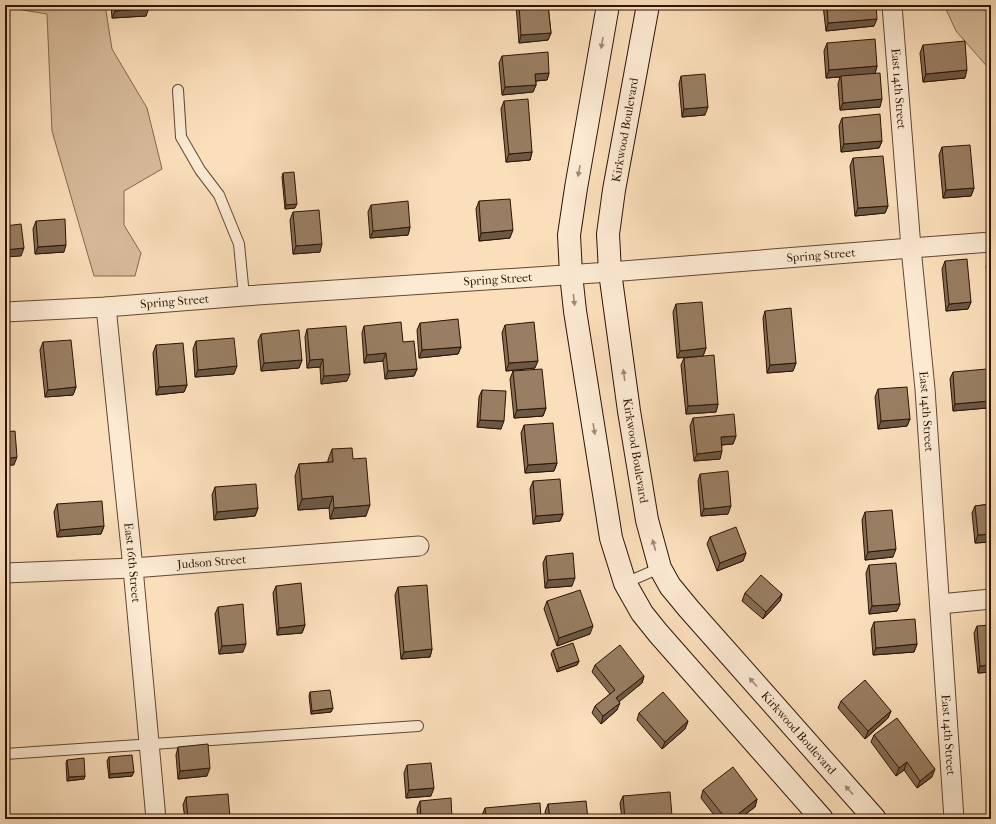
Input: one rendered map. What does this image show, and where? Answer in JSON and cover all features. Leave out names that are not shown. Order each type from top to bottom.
[{"type":"street","points":[[608,5],[569,235],[575,311],[611,538],[625,583],[642,613],[822,819]]},
{"type":"street","name":"Kirkwood Boulevard","points":[[648,5],[614,190],[608,234],[610,272],[629,411],[647,520],[660,568],[670,586],[689,609],[875,819]]},
{"type":"street","name":"East 14th Street","points":[[892,5],[911,248],[925,389],[954,819]]},
{"type":"street","name":"Spring Street","points":[[5,312],[106,307],[244,296],[610,272],[991,242]]},
{"type":"street","name":"East 16th Street","points":[[106,307],[133,568],[156,819]]},
{"type":"street","name":"Judson Street","points":[[5,573],[133,568],[419,546]]},
{"type":"street","points":[[940,604],[991,599]]},
{"type":"lane","points":[[178,90],[181,137],[200,170],[219,195],[239,244],[244,296]]},
{"type":"lane","points":[[625,583],[660,568]]},
{"type":"lane","points":[[5,754],[418,726]]},
{"type":"shaded area","points":[[5,5],[105,5],[112,49],[147,108],[162,169],[124,191],[124,225],[141,253],[135,276],[94,276],[52,131],[47,14],[5,7]]},
{"type":"shaded area","points":[[944,5],[991,5],[991,71],[956,31]]},
{"type":"building","points":[[115,5],[148,5],[149,8],[115,11]]},
{"type":"building","points":[[519,5],[548,5],[551,33],[521,35]]},
{"type":"building","points":[[827,5],[876,5],[877,19],[828,23]]},
{"type":"building","points":[[875,39],[877,66],[829,70],[827,43]]},
{"type":"building","points":[[965,41],[967,70],[926,74],[923,45]]},
{"type":"building","points":[[548,52],[549,73],[535,74],[536,85],[505,87],[502,56]]},
{"type":"building","points":[[880,73],[882,99],[843,103],[841,76]]},
{"type":"building","points":[[705,74],[708,107],[684,109],[681,76]]},
{"type":"building","points":[[528,99],[532,152],[509,154],[504,101]]},
{"type":"building","points":[[880,114],[882,141],[844,144],[842,118]]},
{"type":"building","points":[[970,145],[974,188],[946,190],[942,147]]},
{"type":"building","points":[[883,156],[888,206],[858,208],[853,158]]},
{"type":"building","points":[[294,172],[297,204],[286,205],[283,173]]},
{"type":"building","points":[[510,199],[513,230],[481,233],[479,201]]},
{"type":"building","points":[[408,201],[410,227],[373,231],[371,205]]},
{"type":"building","points":[[319,210],[322,244],[296,246],[293,212]]},
{"type":"building","points":[[65,219],[66,245],[38,247],[36,221]]},
{"type":"building","points":[[21,224],[24,248],[5,250],[5,226]]},
{"type":"building","points":[[991,258],[991,278],[989,259]]},
{"type":"building","points":[[967,259],[971,302],[949,304],[945,261]]},
{"type":"building","points":[[702,302],[706,348],[680,351],[676,304]]},
{"type":"building","points":[[791,308],[796,363],[770,365],[765,311]]},
{"type":"building","points":[[458,319],[461,347],[422,350],[420,323]]},
{"type":"building","points":[[401,322],[403,342],[414,341],[417,369],[388,371],[386,353],[367,355],[364,326]]},
{"type":"building","points":[[534,322],[538,361],[509,363],[505,325]]},
{"type":"building","points":[[346,326],[350,374],[324,376],[323,359],[310,360],[307,329]]},
{"type":"building","points":[[299,330],[302,360],[264,363],[261,334]]},
{"type":"building","points":[[234,338],[237,366],[198,370],[196,341]]},
{"type":"building","points":[[71,340],[76,387],[48,390],[43,342]]},
{"type":"building","points":[[183,343],[187,385],[159,387],[156,345]]},
{"type":"building","points":[[714,355],[718,404],[688,406],[684,358]]},
{"type":"building","points":[[542,369],[546,408],[517,410],[513,371]]},
{"type":"building","points":[[987,369],[989,401],[955,404],[953,372]]},
{"type":"building","points":[[907,387],[910,419],[881,421],[878,389]]},
{"type":"building","points":[[482,390],[506,391],[504,421],[480,420]]},
{"type":"building","points":[[734,414],[736,436],[721,437],[722,451],[697,454],[693,418]]},
{"type":"building","points":[[553,423],[557,463],[528,465],[524,425]]},
{"type":"building","points":[[15,431],[17,457],[5,459],[5,432]]},
{"type":"building","points":[[352,448],[353,459],[366,458],[370,505],[334,508],[333,496],[302,499],[299,464],[333,462],[332,449]]},
{"type":"building","points":[[728,471],[731,506],[704,509],[700,474]]},
{"type":"building","points":[[560,479],[563,514],[536,516],[533,481]]},
{"type":"building","points":[[256,484],[258,508],[217,512],[215,487]]},
{"type":"building","points":[[102,501],[104,526],[60,530],[57,504]]},
{"type":"building","points":[[991,504],[991,534],[978,535],[975,506]]},
{"type":"building","points":[[892,510],[896,549],[868,552],[865,512]]},
{"type":"building","points":[[736,527],[746,553],[720,563],[710,537]]},
{"type":"building","points":[[573,553],[575,578],[548,580],[546,556]]},
{"type":"building","points":[[896,563],[900,604],[872,606],[869,565]]},
{"type":"building","points":[[761,575],[782,594],[766,612],[745,593]]},
{"type":"building","points":[[301,583],[305,625],[279,628],[276,586]]},
{"type":"building","points":[[427,585],[432,649],[404,652],[398,587]]},
{"type":"building","points":[[580,590],[593,626],[559,638],[547,601]]},
{"type":"building","points":[[243,604],[246,644],[222,646],[218,607]]},
{"type":"building","points":[[915,619],[917,644],[876,648],[874,622]]},
{"type":"building","points":[[991,625],[991,665],[980,666],[977,626]]},
{"type":"building","points":[[573,643],[579,661],[559,668],[553,650]]},
{"type":"building","points":[[620,645],[644,676],[616,698],[620,703],[603,716],[595,706],[615,690],[595,665]]},
{"type":"building","points":[[865,680],[891,711],[868,731],[841,701]]},
{"type":"building","points":[[330,690],[333,708],[312,711],[310,692]]},
{"type":"building","points":[[663,692],[688,721],[665,742],[639,713]]},
{"type":"building","points":[[897,718],[935,769],[920,781],[907,762],[899,768],[874,735]]},
{"type":"building","points":[[208,744],[210,768],[180,771],[178,747]]},
{"type":"building","points":[[132,755],[134,772],[110,774],[109,757]]},
{"type":"building","points":[[84,758],[85,776],[69,777],[67,760]]},
{"type":"building","points":[[431,763],[434,788],[409,790],[407,765]]},
{"type":"building","points":[[733,767],[757,799],[732,819],[726,819],[703,790]]},
{"type":"building","points":[[670,792],[672,816],[625,819],[623,796]]},
{"type":"building","points":[[228,794],[230,818],[188,819],[186,797]]},
{"type":"building","points":[[451,798],[452,819],[421,819],[420,801]]},
{"type":"building","points":[[586,801],[588,819],[550,819],[548,804]]},
{"type":"building","points":[[540,803],[541,819],[486,819],[485,808]]}]
